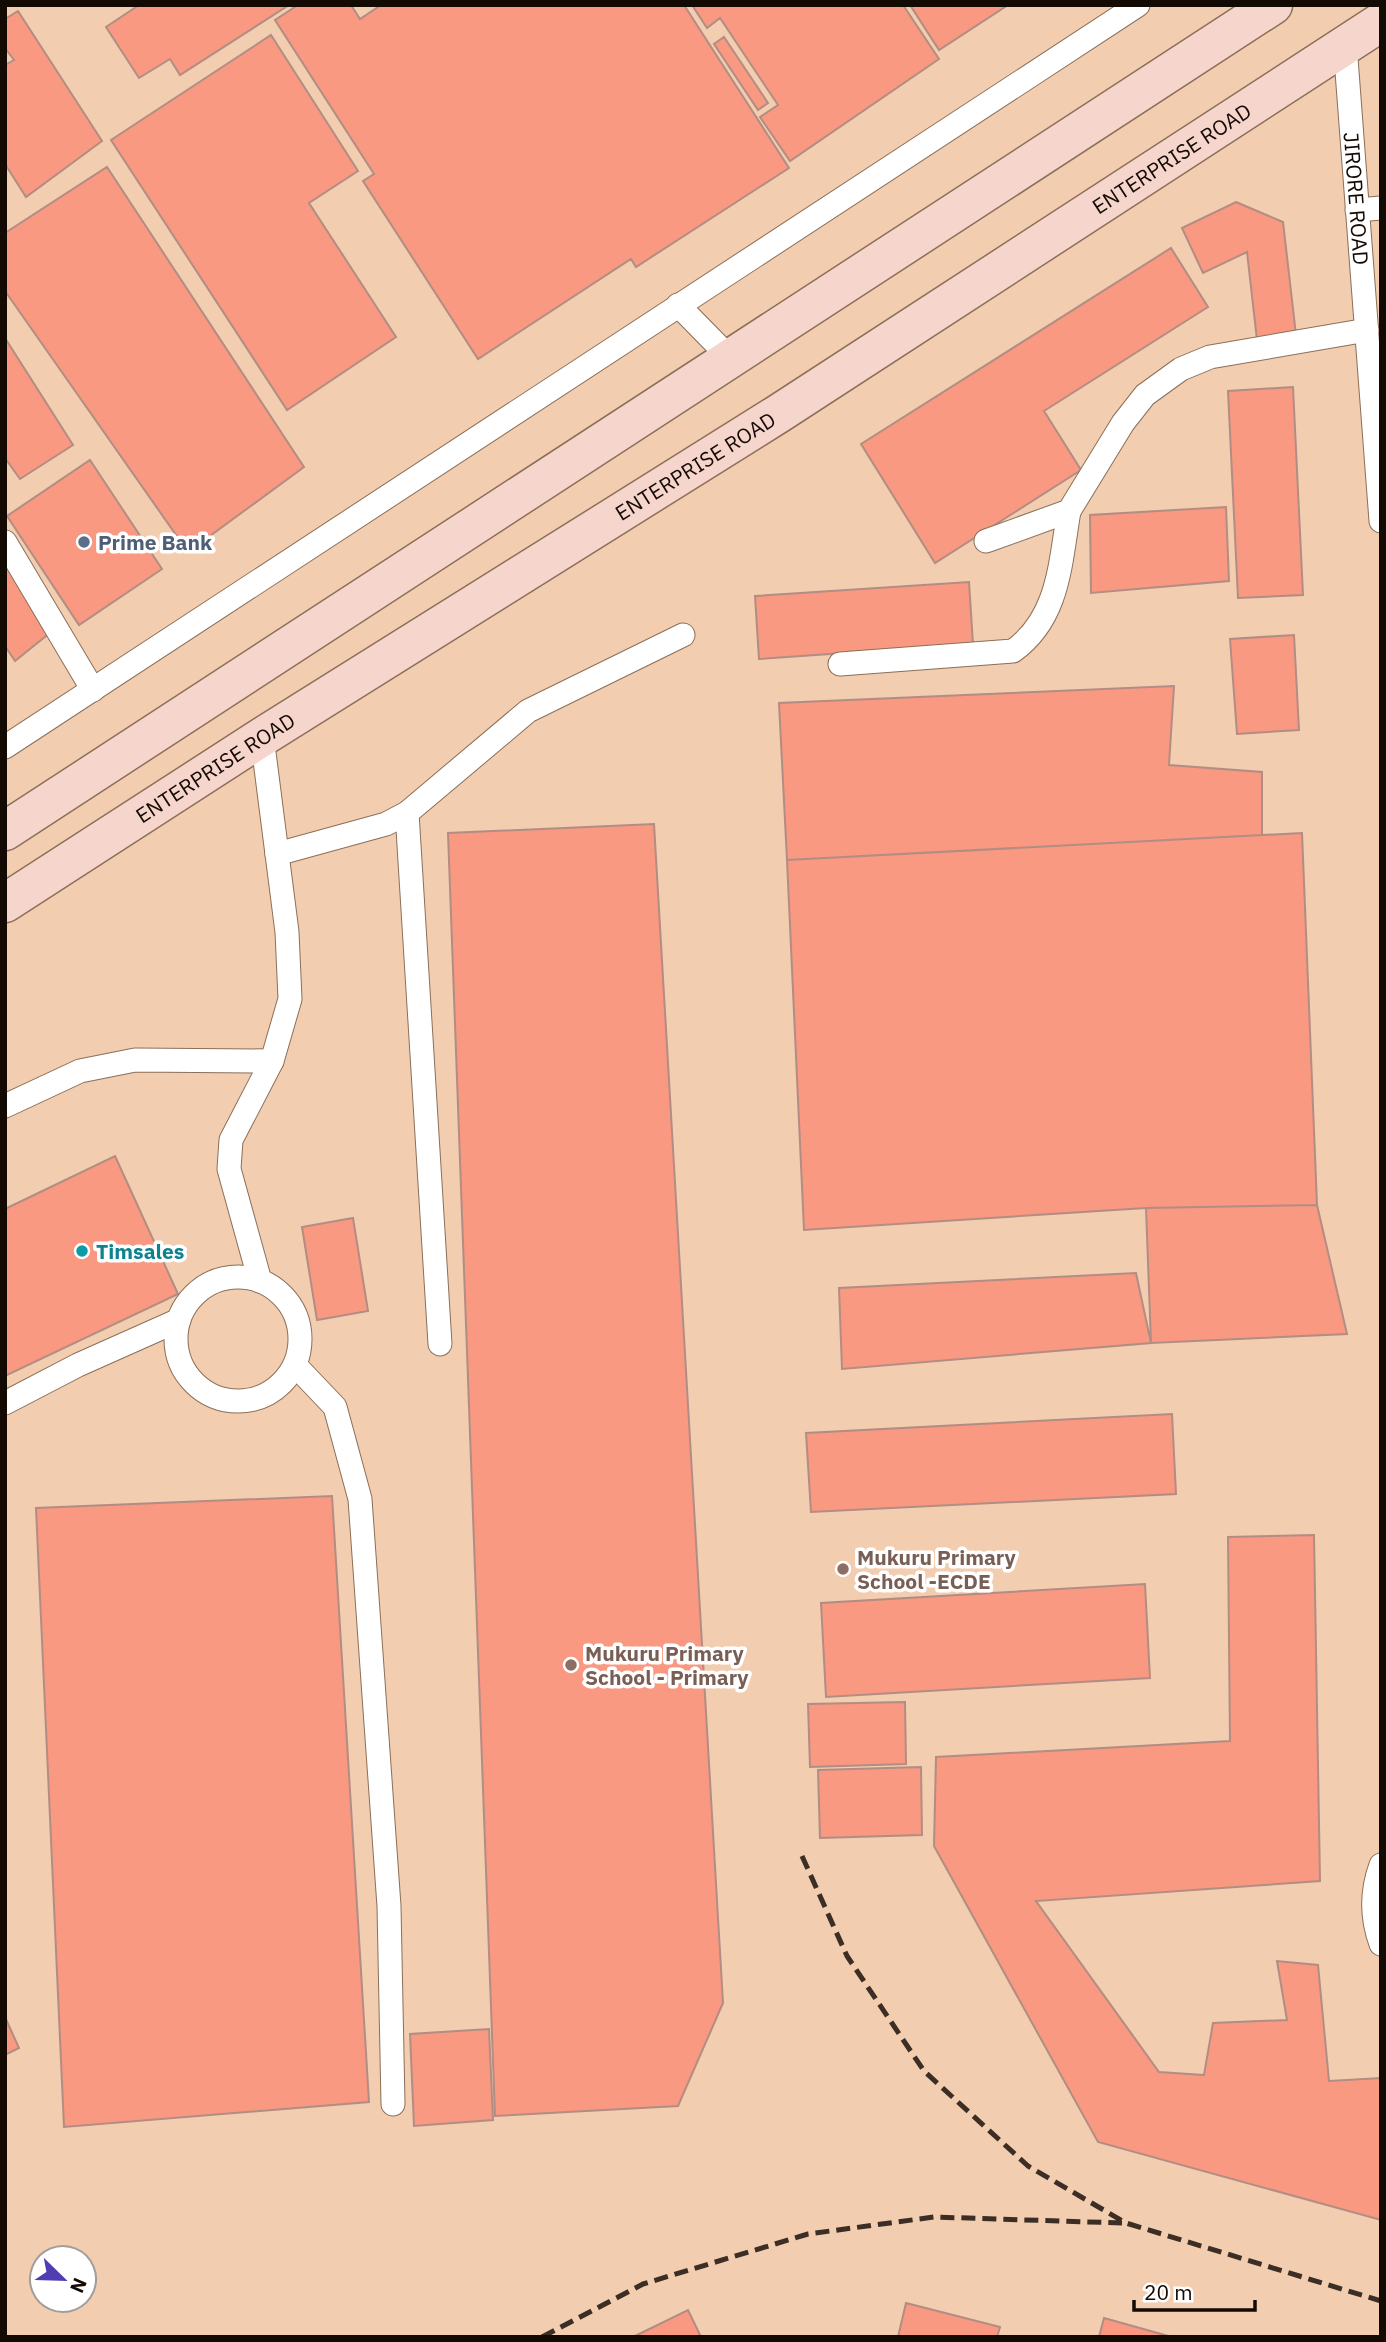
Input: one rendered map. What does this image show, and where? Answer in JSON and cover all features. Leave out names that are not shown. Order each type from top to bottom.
[{"type":"main road","points":[[5,831],[1273,5]]},
{"type":"main road","name":"ENTERPRISE ROAD","points":[[5,904],[262,737],[778,414],[1381,22]]},
{"type":"lane","points":[[5,747],[1138,5]]},
{"type":"lane","name":"JIRORE ROAD","points":[[1345,45],[1381,521]]},
{"type":"lane","points":[[1357,210],[1381,208]]},
{"type":"lane","points":[[678,305],[730,358]]},
{"type":"lane","points":[[841,664],[1013,652],[1029,640],[1053,602],[1069,511],[1123,423],[1145,395],[1181,369],[1210,357],[1367,330]]},
{"type":"lane","points":[[986,541],[1069,511]]},
{"type":"lane","points":[[5,542],[93,690]]},
{"type":"lane","points":[[277,854],[386,824],[407,813],[528,711],[683,635]]},
{"type":"lane","points":[[260,1281],[229,1169],[231,1140],[272,1062],[290,999],[287,932],[262,737]]},
{"type":"lane","points":[[407,813],[440,1344]]},
{"type":"lane","points":[[5,1106],[80,1072],[135,1060],[272,1062]]},
{"type":"lane","points":[[235,1278],[260,1281],[275,1289],[296,1315],[300,1332],[295,1365],[274,1391],[258,1398],[224,1400],[208,1394],[195,1384],[178,1354],[179,1320],[192,1298],[212,1284],[235,1278]]},
{"type":"lane","points":[[5,1403],[78,1365],[179,1320]]},
{"type":"lane","points":[[295,1365],[335,1407],[360,1499],[389,1906],[393,2105]]},
{"type":"lane","points":[[1381,1865],[1373,1904],[1381,1944]]},
{"type":"shaded area","points":[[5,5],[1381,5],[1381,2337],[5,2337]]},
{"type":"building","points":[[135,5],[289,5],[180,75],[170,59],[139,78],[106,27],[136,7]]},
{"type":"building","points":[[298,5],[351,5],[360,19],[381,5],[684,5],[789,168],[636,267],[631,259],[478,359],[363,181],[374,174],[275,20]]},
{"type":"building","points":[[692,5],[903,5],[939,59],[790,161],[760,117],[778,105],[720,18],[707,28]]},
{"type":"building","points":[[910,5],[1008,5],[939,50]]},
{"type":"building","points":[[18,11],[102,141],[26,197],[5,164],[5,65],[14,60],[5,48],[5,19]]},
{"type":"building","points":[[271,35],[358,171],[309,203],[396,337],[287,410],[111,140]]},
{"type":"building","points":[[724,37],[768,103],[758,110],[714,44]]},
{"type":"building","points":[[107,167],[304,467],[188,552],[5,291],[5,233]]},
{"type":"building","points":[[1236,202],[1283,222],[1296,335],[1257,340],[1247,252],[1203,273],[1182,228]]},
{"type":"building","points":[[1171,248],[1208,307],[1044,411],[1081,470],[935,563],[861,444]]},
{"type":"building","points":[[5,338],[73,445],[20,479],[5,458]]},
{"type":"building","points":[[1293,387],[1303,595],[1238,598],[1228,391]]},
{"type":"building","name":"Prime Bank","points":[[90,460],[162,569],[79,625],[7,516]]},
{"type":"building","points":[[1226,507],[1229,581],[1091,593],[1090,515]]},
{"type":"building","points":[[5,557],[51,632],[15,661],[5,646]]},
{"type":"building","points":[[969,582],[973,644],[759,659],[755,596]]},
{"type":"building","points":[[1294,635],[1299,730],[1237,734],[1230,639]]},
{"type":"building","points":[[1174,686],[1169,765],[1262,772],[1262,835],[787,860],[779,703]]},
{"type":"building","points":[[654,824],[723,2003],[678,2106],[495,2116],[448,833]]},
{"type":"building","points":[[1302,833],[1317,1205],[1146,1208],[804,1230],[787,860]]},
{"type":"building","name":"Timsales","points":[[115,1156],[178,1294],[5,1376],[5,1209]]},
{"type":"building","points":[[1317,1205],[1347,1334],[1151,1343],[1146,1208]]},
{"type":"building","points":[[353,1218],[368,1311],[317,1320],[302,1227]]},
{"type":"building","points":[[1136,1273],[1151,1343],[842,1369],[839,1288]]},
{"type":"building","points":[[1172,1414],[1176,1494],[811,1512],[806,1433]]},
{"type":"building","points":[[332,1496],[369,2102],[64,2127],[36,1508]]},
{"type":"building","points":[[1314,1535],[1320,1881],[1036,1901],[1159,2072],[1204,2075],[1213,2023],[1287,2020],[1277,1961],[1318,1965],[1329,2081],[1381,2078],[1381,2220],[1098,2142],[934,1846],[936,1757],[1230,1741],[1228,1537]]},
{"type":"building","points":[[1145,1584],[1150,1678],[826,1697],[821,1603]]},
{"type":"building","points":[[905,1702],[906,1764],[810,1767],[808,1704]]},
{"type":"building","points":[[921,1767],[922,1835],[820,1838],[818,1770]]},
{"type":"building","points":[[5,2017],[19,2048],[5,2055]]},
{"type":"building","points":[[489,2029],[493,2120],[414,2126],[410,2034]]},
{"type":"building","points":[[906,2303],[1000,2327],[997,2337],[898,2337]]},
{"type":"building","points":[[688,2310],[701,2337],[633,2337]]},
{"type":"building","points":[[1104,2318],[1172,2337],[1099,2337]]},
{"type":"railway","points":[[802,1856],[847,1956],[924,2071],[1028,2166],[1126,2223],[1381,2301]]},
{"type":"railway","points":[[542,2337],[643,2284],[808,2234],[934,2217],[1122,2223]]},
{"type":"place","name":"Prime Bank","points":[[84,542]]},
{"type":"place","name":"Timsales","points":[[82,1251]]},
{"type":"place","name":"Mukuru Primary School -ECDE","points":[[843,1569]]},
{"type":"place","name":"Mukuru Primary School - Primary","points":[[571,1665]]}]
